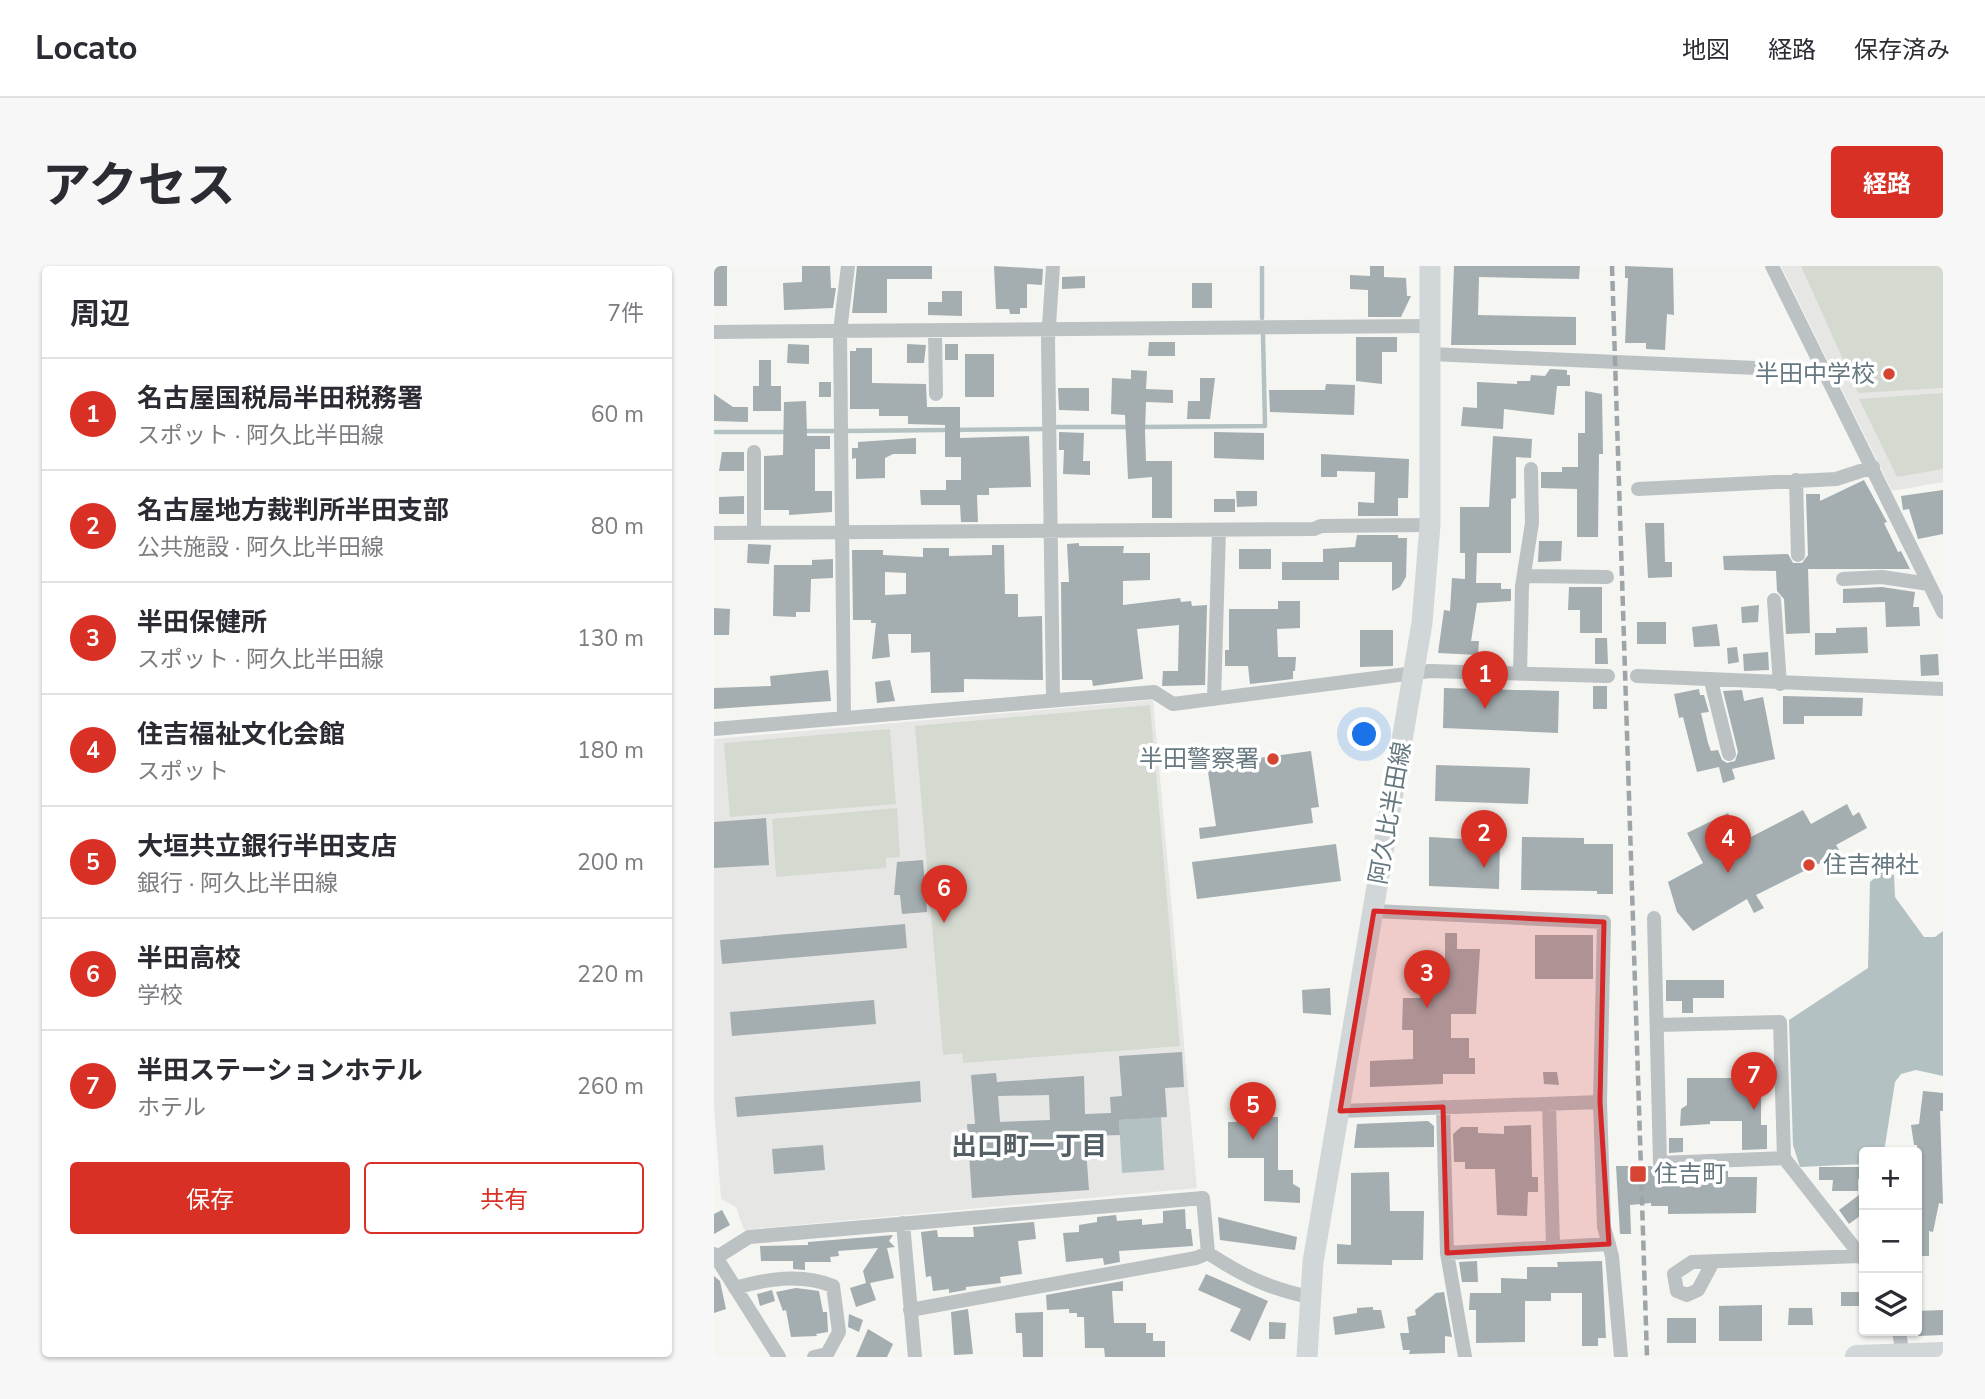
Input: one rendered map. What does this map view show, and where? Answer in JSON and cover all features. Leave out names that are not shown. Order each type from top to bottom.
[{"type":"highway","points":[[1857,1357],[1943,1354]]},
{"type":"main road","name":"阿久比半田線","points":[[1307,1357],[1309,1297],[1422,623],[1430,525],[1430,266]]},
{"type":"street","points":[[844,717],[840,331],[848,266]]},
{"type":"street","points":[[1053,266],[1049,330],[1053,698]]},
{"type":"street","points":[[1772,266],[1943,612]]},
{"type":"street","points":[[714,331],[1430,326]]},
{"type":"street","points":[[935,331],[936,394]]},
{"type":"street","points":[[1430,354],[1824,371]]},
{"type":"street","points":[[754,452],[754,532]]},
{"type":"street","points":[[1638,489],[1836,479],[1872,467]]},
{"type":"street","points":[[1520,674],[1525,576],[1532,523],[1531,469]]},
{"type":"street","points":[[1796,480],[1798,555]]},
{"type":"street","points":[[714,533],[1219,530],[1430,525]]},
{"type":"street","points":[[1214,699],[1219,530]]},
{"type":"street","points":[[1525,576],[1606,577]]},
{"type":"street","points":[[1843,579],[1882,577],[1929,584]]},
{"type":"street","points":[[1774,600],[1780,684]]},
{"type":"street","points":[[714,730],[1053,698],[1154,692],[1173,704],[1430,671],[1608,676]]},
{"type":"street","points":[[1637,676],[1943,689]]},
{"type":"street","points":[[1711,681],[1729,754]]},
{"type":"street","points":[[1374,911],[1604,922],[1600,1102],[1604,1227],[1609,1244],[1621,1357]]},
{"type":"street","points":[[1654,918],[1660,1163],[1784,1158]]},
{"type":"street","points":[[1657,1025],[1780,1022],[1784,1158],[1859,1254]]},
{"type":"street","points":[[1340,1111],[1600,1102]]},
{"type":"street","points":[[1549,1104],[1553,1245]]},
{"type":"street","points":[[1443,1107],[1447,1253],[1465,1357]]},
{"type":"street","points":[[779,1357],[715,1257],[748,1237],[1203,1198],[1208,1253]]},
{"type":"street","points":[[903,1223],[915,1357]]},
{"type":"street","points":[[1447,1253],[1553,1245],[1609,1244]]},
{"type":"street","points":[[1208,1253],[1243,1276],[1271,1289],[1309,1297]]},
{"type":"street","points":[[910,1310],[1196,1258],[1208,1253]]},
{"type":"street","points":[[1713,1262],[1859,1258]]},
{"type":"street","points":[[735,1288],[772,1278],[823,1282],[833,1286],[839,1332],[827,1354],[814,1357]]},
{"type":"street","points":[[1900,1336],[1903,1356]]},
{"type":"highlighted area","points":[[1374,911],[1604,922],[1600,1102],[1609,1244],[1447,1253],[1443,1107],[1340,1111]]},
{"type":"shaded area","name":"半田中学校","points":[[1781,266],[1943,266],[1943,482],[1892,491]]},
{"type":"shaded area","points":[[1801,266],[1943,266],[1943,388],[1858,393]]},
{"type":"shaded area","points":[[1943,393],[1943,469],[1897,477],[1859,399]]},
{"type":"shaded area","points":[[1153,700],[1197,1188],[744,1230],[736,1207],[721,1199],[714,1107],[714,739]]},
{"type":"shaded area","points":[[1150,705],[1180,1046],[963,1063],[962,1053],[943,1055],[915,726]]},
{"type":"shaded area","points":[[890,729],[896,804],[730,817],[724,743]]},
{"type":"shaded area","points":[[897,808],[900,857],[886,858],[886,868],[776,877],[772,819]]},
{"type":"shaded area","points":[[1881,872],[1894,875],[1895,897],[1924,937],[1935,937],[1943,931],[1943,1076],[1916,1070],[1901,1074],[1895,1082],[1885,1147],[1859,1147],[1859,1164],[1800,1167],[1793,1145],[1789,1020],[1868,968],[1870,882]]},
{"type":"shaded area","points":[[1161,1117],[1164,1170],[1122,1173],[1119,1120]]},
{"type":"building","points":[[714,266],[727,266],[727,306],[714,306]]},
{"type":"building","points":[[802,266],[830,266],[831,288],[836,288],[833,308],[784,310],[783,283],[802,282]]},
{"type":"building","points":[[857,266],[932,266],[932,279],[887,279],[887,313],[852,313]]},
{"type":"building","points":[[994,266],[1043,269],[1042,285],[1027,284],[1027,308],[1020,308],[1020,314],[1010,314],[1009,309],[996,309]]},
{"type":"building","points":[[1370,266],[1384,266],[1384,277],[1406,278],[1407,296],[1411,296],[1401,317],[1368,317],[1368,290],[1350,289],[1350,275],[1370,276]]},
{"type":"building","points":[[1454,266],[1580,266],[1579,279],[1479,277],[1478,315],[1576,317],[1576,345],[1451,345]]},
{"type":"building","points":[[1625,266],[1673,268],[1674,315],[1667,314],[1665,350],[1646,349],[1646,343],[1625,343],[1628,278],[1625,278]]},
{"type":"building","points":[[1085,276],[1085,288],[1062,289],[1062,277]]},
{"type":"building","points":[[1192,283],[1212,283],[1212,308],[1192,308]]},
{"type":"building","points":[[942,291],[962,291],[962,316],[928,315],[928,302],[942,302]]},
{"type":"building","points":[[1356,337],[1397,337],[1397,352],[1382,352],[1382,384],[1356,381]]},
{"type":"building","points":[[1149,342],[1175,342],[1175,356],[1148,356]]},
{"type":"building","points":[[788,344],[809,345],[809,364],[787,363]]},
{"type":"building","points":[[907,344],[926,345],[924,363],[907,363]]},
{"type":"building","points":[[945,344],[958,344],[958,360],[945,360]]},
{"type":"building","points":[[856,348],[872,348],[872,383],[926,384],[927,407],[960,407],[960,438],[1029,436],[1031,487],[989,488],[989,495],[977,495],[978,522],[961,522],[960,505],[921,505],[920,490],[946,490],[946,480],[961,480],[961,457],[945,457],[945,425],[908,424],[908,416],[879,416],[879,409],[850,409],[850,351],[856,351]]},
{"type":"building","points":[[965,354],[994,354],[994,397],[965,397]]},
{"type":"building","points":[[759,360],[771,360],[771,386],[781,386],[781,411],[753,411],[753,386],[759,386]]},
{"type":"building","points":[[1550,369],[1567,370],[1567,375],[1570,375],[1570,386],[1557,386],[1554,415],[1504,409],[1503,429],[1461,426],[1463,407],[1477,408],[1477,382],[1517,384],[1517,381],[1530,381],[1531,375],[1545,376]]},
{"type":"building","points":[[1131,370],[1147,371],[1146,389],[1173,390],[1173,403],[1146,402],[1145,431],[1146,461],[1172,461],[1172,518],[1152,518],[1152,477],[1128,479],[1125,415],[1111,414],[1112,378],[1131,379]]},
{"type":"building","points":[[1200,378],[1215,378],[1210,419],[1187,419],[1188,401],[1200,401]]},
{"type":"building","points":[[819,382],[831,382],[831,397],[819,397]]},
{"type":"building","points":[[1326,384],[1355,385],[1354,415],[1270,412],[1269,390],[1325,390]]},
{"type":"building","points":[[1058,388],[1089,388],[1089,411],[1059,410]]},
{"type":"building","points":[[1585,391],[1602,394],[1603,454],[1599,454],[1598,537],[1577,537],[1577,489],[1541,488],[1541,472],[1562,472],[1562,467],[1578,467],[1578,433],[1585,433]]},
{"type":"building","points":[[714,394],[733,407],[748,407],[748,422],[714,421]]},
{"type":"building","points":[[806,401],[807,436],[830,436],[830,449],[815,449],[815,491],[832,491],[832,512],[789,515],[789,510],[764,510],[764,456],[783,455],[784,402]]},
{"type":"building","points":[[1059,432],[1084,433],[1083,461],[1090,461],[1090,475],[1063,474],[1064,450],[1059,450]]},
{"type":"building","points":[[1214,432],[1264,433],[1264,460],[1214,458]]},
{"type":"building","points":[[1493,436],[1532,439],[1531,458],[1516,457],[1516,498],[1511,499],[1511,553],[1477,553],[1476,583],[1501,583],[1501,589],[1511,589],[1511,601],[1477,603],[1471,641],[1479,641],[1478,655],[1438,653],[1444,610],[1450,611],[1452,578],[1465,579],[1465,553],[1460,553],[1460,507],[1489,507]]},
{"type":"building","points":[[916,438],[916,454],[893,454],[885,458],[885,478],[856,479],[856,458],[852,459],[852,448],[858,448],[858,442]]},
{"type":"building","points":[[722,452],[744,452],[744,471],[719,471]]},
{"type":"building","points":[[1321,454],[1409,459],[1408,498],[1398,498],[1398,516],[1358,516],[1358,502],[1374,503],[1375,472],[1337,471],[1337,477],[1321,477]]},
{"type":"building","points":[[1864,480],[1887,522],[1884,523],[1898,552],[1901,551],[1910,569],[1808,569],[1810,633],[1786,634],[1784,599],[1777,591],[1776,571],[1724,570],[1723,556],[1788,554],[1793,563],[1802,563],[1808,555],[1806,494],[1820,494],[1820,501]]},
{"type":"building","points":[[1943,490],[1943,534],[1918,539],[1909,509],[1903,510],[1901,496]]},
{"type":"building","points":[[1236,491],[1257,491],[1257,506],[1237,507]]},
{"type":"building","points":[[744,496],[744,514],[719,514],[719,497]]},
{"type":"building","points":[[1214,499],[1235,499],[1235,512],[1214,512]]},
{"type":"building","points":[[1645,523],[1664,523],[1665,562],[1672,562],[1672,577],[1648,578]]},
{"type":"building","points":[[1357,535],[1398,535],[1398,538],[1407,538],[1406,577],[1400,587],[1392,591],[1392,562],[1339,562],[1339,580],[1282,580],[1282,562],[1323,562],[1323,549],[1355,547]]},
{"type":"building","points":[[1539,541],[1562,541],[1561,561],[1538,562]]},
{"type":"building","points":[[1079,543],[1079,546],[1124,546],[1123,553],[1150,553],[1150,580],[1123,581],[1123,605],[1180,598],[1181,602],[1191,601],[1192,606],[1207,605],[1205,685],[1162,686],[1163,671],[1178,671],[1179,625],[1137,629],[1143,679],[1093,686],[1092,680],[1062,680],[1061,582],[1069,582],[1067,544]]},
{"type":"building","points":[[748,544],[771,545],[769,564],[747,563]]},
{"type":"building","points":[[992,545],[1004,545],[1005,594],[1018,594],[1018,617],[1042,616],[1043,680],[964,679],[964,692],[931,693],[930,652],[911,653],[911,634],[888,634],[890,657],[872,659],[876,623],[871,623],[871,620],[853,620],[852,550],[883,550],[883,555],[923,557],[923,548],[949,548],[949,556],[992,555]],"holes":[[[885,572],[906,573],[906,594],[885,595]]]},
{"type":"building","points":[[1239,549],[1271,549],[1271,569],[1239,569]]},
{"type":"building","points":[[833,559],[833,578],[811,579],[810,612],[796,612],[796,617],[773,616],[774,565],[812,565],[812,560]]},
{"type":"building","points":[[1569,587],[1602,587],[1602,633],[1580,633],[1580,610],[1568,610]]},
{"type":"building","points":[[1882,587],[1915,592],[1913,607],[1919,607],[1920,626],[1886,627],[1885,602],[1843,603],[1843,589]]},
{"type":"building","points":[[1278,601],[1300,601],[1300,628],[1277,629],[1278,657],[1296,657],[1293,679],[1250,684],[1248,666],[1225,666],[1225,650],[1229,650],[1229,609],[1278,609]]},
{"type":"building","points":[[1759,605],[1758,622],[1742,623],[1741,607]]},
{"type":"building","points":[[714,608],[730,609],[729,635],[714,635]]},
{"type":"building","points":[[1637,622],[1666,622],[1666,644],[1637,644]]},
{"type":"building","points":[[1717,624],[1720,646],[1694,647],[1692,627]]},
{"type":"building","points":[[1867,627],[1868,653],[1815,655],[1815,633],[1836,633],[1836,628]]},
{"type":"building","points":[[1360,630],[1393,630],[1393,666],[1360,667]]},
{"type":"building","points":[[1595,638],[1607,638],[1608,664],[1595,664]]},
{"type":"building","points":[[1737,647],[1739,662],[1728,664],[1727,648]]},
{"type":"building","points":[[1768,652],[1769,670],[1744,671],[1743,654]]},
{"type":"building","points":[[1938,654],[1939,675],[1921,676],[1920,655]]},
{"type":"building","points":[[828,670],[831,701],[714,709],[714,688],[771,686],[770,676]]},
{"type":"building","points":[[890,680],[895,701],[877,703],[875,682]]},
{"type":"building","points":[[1593,686],[1607,686],[1607,709],[1593,709]]},
{"type":"building","points":[[1444,688],[1559,691],[1558,733],[1443,728]]},
{"type":"building","points":[[1699,689],[1700,695],[1704,695],[1709,712],[1701,713],[1711,751],[1718,750],[1722,760],[1727,763],[1735,761],[1738,752],[1723,691],[1742,690],[1744,701],[1763,697],[1775,759],[1732,769],[1735,779],[1723,783],[1719,767],[1697,772],[1683,717],[1679,718],[1674,694]]},
{"type":"building","points":[[1783,696],[1863,698],[1862,716],[1804,716],[1804,724],[1783,724]]},
{"type":"building","points":[[1311,751],[1319,807],[1311,808],[1313,823],[1200,839],[1199,828],[1216,826],[1207,765]]},
{"type":"building","points":[[1436,765],[1530,768],[1528,804],[1435,801]]},
{"type":"building","points":[[1847,804],[1853,816],[1859,812],[1867,828],[1836,845],[1839,850],[1822,862],[1756,895],[1764,908],[1754,913],[1747,899],[1693,931],[1677,912],[1668,882],[1703,863],[1687,833],[1728,813],[1743,841],[1803,810],[1811,824]]},
{"type":"building","points":[[766,818],[769,865],[714,868],[714,822]]},
{"type":"building","points":[[1429,837],[1500,841],[1499,889],[1429,886]]},
{"type":"building","points":[[1522,837],[1584,838],[1584,844],[1613,844],[1613,894],[1597,894],[1597,891],[1521,890]]},
{"type":"building","points":[[1336,844],[1341,881],[1197,899],[1192,862]]},
{"type":"building","points":[[923,860],[927,912],[902,914],[900,895],[894,895],[897,862]]},
{"type":"building","points":[[905,924],[907,948],[722,964],[720,940]]},
{"type":"building","points":[[1445,933],[1457,933],[1457,949],[1480,949],[1476,1014],[1451,1014],[1451,1038],[1469,1038],[1469,1058],[1475,1058],[1475,1074],[1443,1074],[1443,1084],[1370,1087],[1370,1061],[1413,1059],[1413,1030],[1402,1030],[1403,998],[1420,998],[1420,982],[1445,982]]},
{"type":"building","points":[[1535,935],[1593,935],[1593,979],[1535,979]]},
{"type":"building","points":[[1666,980],[1724,980],[1724,998],[1693,998],[1693,1013],[1682,1013],[1682,1001],[1666,1001]]},
{"type":"building","points":[[1330,988],[1331,1015],[1303,1013],[1302,990]]},
{"type":"building","points":[[874,1000],[876,1024],[732,1036],[730,1012]]},
{"type":"building","points":[[1182,1052],[1184,1087],[1165,1088],[1167,1117],[1119,1120],[1120,1135],[1085,1136],[1089,1190],[972,1198],[967,1124],[975,1124],[971,1075],[996,1073],[997,1082],[1084,1076],[1085,1114],[1111,1113],[1110,1097],[1122,1096],[1119,1056]],"holes":[[[1049,1095],[1050,1120],[1000,1122],[998,1096]]]},
{"type":"building","points":[[1543,1072],[1557,1072],[1559,1085],[1544,1084]]},
{"type":"building","points":[[1687,1078],[1761,1078],[1761,1125],[1767,1125],[1767,1149],[1742,1150],[1742,1121],[1710,1121],[1710,1124],[1680,1126],[1681,1109],[1687,1105]]},
{"type":"building","points":[[920,1081],[921,1102],[737,1117],[735,1097]]},
{"type":"building","points":[[1923,1091],[1943,1093],[1943,1111],[1940,1111],[1943,1204],[1939,1203],[1933,1232],[1929,1231],[1929,1256],[1922,1256],[1922,1147],[1914,1145],[1911,1125],[1919,1124]]},
{"type":"building","points":[[1265,1117],[1278,1117],[1278,1170],[1293,1170],[1293,1184],[1300,1188],[1300,1203],[1264,1201],[1264,1158],[1228,1158],[1228,1122],[1265,1122]]},
{"type":"building","points":[[1428,1121],[1434,1126],[1434,1147],[1354,1148],[1357,1124]]},
{"type":"building","points":[[1531,1125],[1532,1177],[1538,1177],[1538,1192],[1528,1192],[1527,1216],[1497,1215],[1495,1169],[1465,1169],[1465,1162],[1454,1162],[1453,1134],[1461,1127],[1478,1127],[1478,1133],[1504,1134],[1504,1126]]},
{"type":"building","points":[[1669,1138],[1683,1138],[1683,1152],[1669,1153]]},
{"type":"building","points":[[823,1145],[825,1170],[774,1174],[772,1149]]},
{"type":"building","points":[[1616,1166],[1651,1166],[1660,1173],[1728,1171],[1728,1177],[1757,1177],[1756,1213],[1668,1214],[1668,1206],[1651,1206],[1651,1203],[1630,1205],[1631,1234],[1620,1234]]},
{"type":"building","points":[[1819,1167],[1859,1167],[1858,1191],[1832,1191],[1833,1180],[1819,1180]]},
{"type":"building","points":[[1389,1172],[1390,1211],[1424,1211],[1423,1260],[1392,1260],[1392,1265],[1337,1264],[1337,1244],[1351,1245],[1351,1173]]},
{"type":"building","points":[[1859,1195],[1859,1217],[1849,1224],[1839,1210]]},
{"type":"building","points":[[1185,1209],[1186,1229],[1191,1229],[1193,1246],[1119,1251],[1120,1262],[1104,1265],[1103,1258],[1066,1262],[1063,1233],[1079,1232],[1079,1225],[1097,1222],[1097,1217],[1116,1215],[1117,1221],[1142,1219],[1142,1225],[1163,1223],[1163,1211]]},
{"type":"building","points":[[722,1210],[730,1225],[714,1234],[714,1214]]},
{"type":"building","points":[[1218,1217],[1297,1237],[1295,1250],[1220,1240]]},
{"type":"building","points":[[1034,1222],[1036,1239],[1018,1241],[1022,1274],[1000,1277],[1001,1283],[966,1287],[966,1290],[949,1293],[949,1289],[933,1291],[931,1276],[926,1277],[921,1232],[937,1230],[938,1237],[974,1237],[973,1227]]},
{"type":"building","points":[[893,1235],[889,1241],[895,1247],[887,1248],[894,1278],[870,1283],[876,1300],[856,1307],[850,1288],[866,1283],[863,1271],[878,1248],[838,1251],[839,1256],[830,1257],[831,1262],[805,1262],[805,1270],[793,1269],[793,1261],[761,1261],[760,1246],[808,1245],[808,1242]]},
{"type":"building","points":[[1477,1261],[1478,1282],[1462,1282],[1459,1262]]},
{"type":"building","points":[[1602,1261],[1606,1338],[1598,1338],[1598,1346],[1582,1346],[1582,1293],[1551,1293],[1551,1301],[1525,1301],[1525,1342],[1476,1343],[1476,1310],[1469,1310],[1470,1293],[1501,1293],[1501,1278],[1527,1279],[1527,1267],[1558,1267],[1557,1262]]},
{"type":"building","points":[[1206,1274],[1268,1301],[1250,1341],[1230,1331],[1241,1309],[1198,1290]]},
{"type":"building","points":[[714,1276],[720,1281],[726,1309],[714,1313]]},
{"type":"building","points":[[1123,1281],[1123,1291],[1112,1291],[1114,1323],[1146,1323],[1146,1333],[1153,1333],[1153,1341],[1165,1341],[1165,1357],[1105,1357],[1104,1348],[1085,1348],[1084,1317],[1069,1313],[1069,1309],[1047,1310],[1046,1295]]},
{"type":"building","points":[[796,1288],[819,1291],[823,1312],[827,1312],[828,1332],[816,1334],[817,1336],[791,1337],[786,1310],[783,1311],[776,1292]]},
{"type":"building","points":[[772,1290],[775,1301],[760,1306],[757,1294]]},
{"type":"building","points":[[1444,1292],[1452,1337],[1445,1336],[1445,1353],[1409,1354],[1410,1350],[1403,1350],[1400,1333],[1409,1333],[1407,1317],[1416,1315],[1415,1310],[1436,1293]]},
{"type":"building","points":[[1841,1292],[1859,1292],[1859,1306],[1841,1306]]},
{"type":"building","points":[[1762,1305],[1762,1341],[1719,1341],[1719,1306]]},
{"type":"building","points":[[1373,1307],[1373,1310],[1381,1310],[1385,1328],[1335,1335],[1333,1317],[1357,1313],[1357,1308]]},
{"type":"building","points":[[1789,1308],[1812,1308],[1813,1325],[1788,1325]]},
{"type":"building","points":[[968,1309],[973,1354],[954,1355],[951,1312]]},
{"type":"building","points":[[1943,1310],[1943,1335],[1922,1336],[1922,1311]]},
{"type":"building","points":[[1043,1312],[1043,1357],[1023,1357],[1022,1333],[1016,1333],[1015,1313]]},
{"type":"building","points":[[849,1314],[863,1320],[859,1332],[848,1327]]},
{"type":"building","points":[[1667,1318],[1696,1318],[1696,1343],[1667,1343]]},
{"type":"building","points":[[1269,1322],[1286,1323],[1285,1339],[1269,1339]]},
{"type":"building","points":[[868,1329],[893,1344],[887,1357],[856,1357]]},
{"type":"waterway","points":[[1262,266],[1262,318]]},
{"type":"waterway","points":[[1142,427],[1265,426],[1263,335]]},
{"type":"waterway","points":[[1057,427],[1129,427]]},
{"type":"waterway","points":[[845,431],[1042,429]]},
{"type":"waterway","points":[[802,431],[834,431]]},
{"type":"waterway","points":[[714,432],[787,432]]},
{"type":"railway","points":[[1612,266],[1647,1357]]},
{"type":"place","name":"半田中学校","points":[[1889,374]]},
{"type":"place","name":"名古屋国税局半田税務署","points":[[1485,709]]},
{"type":"place","name":"半田警察署","points":[[1273,759]]},
{"type":"place","name":"住吉神社","points":[[1809,865]]},
{"type":"place","name":"名古屋地方裁判所半田支部","points":[[1484,868]]},
{"type":"place","name":"住吉福祉文化会館","points":[[1728,873]]},
{"type":"place","name":"半田高校","points":[[944,923]]},
{"type":"place","name":"半田保健所","points":[[1427,1008]]},
{"type":"place","name":"半田ステーションホテル","points":[[1754,1110]]},
{"type":"place","name":"大垣共立銀行半田支店","points":[[1253,1140]]},
{"type":"place","name":"住吉町","points":[[1638,1174]]},
{"type":"district","name":"出口町一丁目","points":[[1029,1146]]}]
